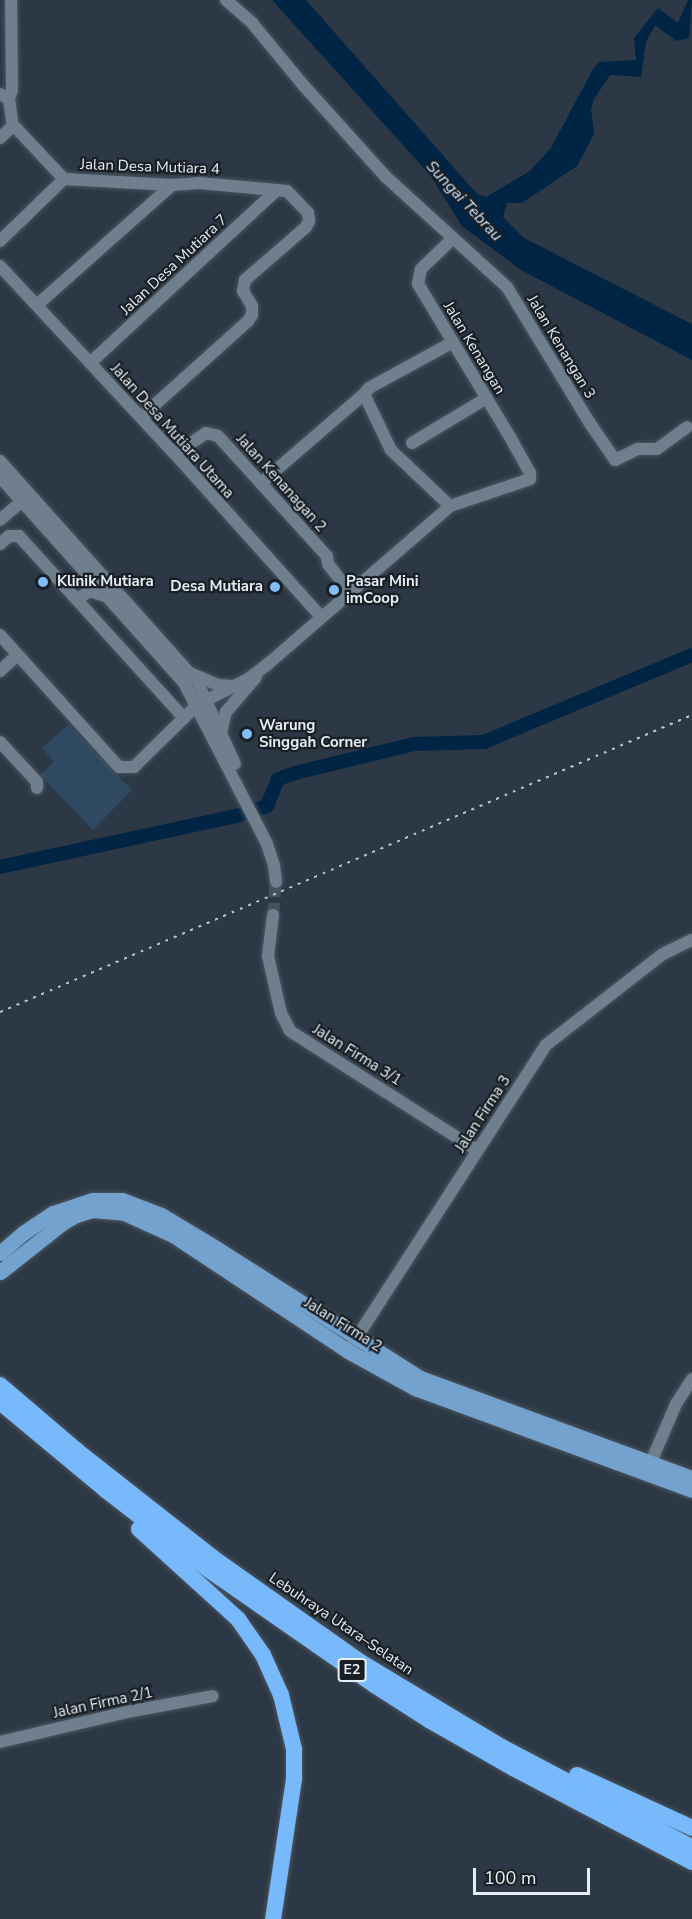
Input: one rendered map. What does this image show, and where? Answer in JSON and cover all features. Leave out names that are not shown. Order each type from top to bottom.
[{"type":"highway","name":"Lebuhraya Utara–Selatan","points":[[0,1385],[76,1450],[213,1558],[364,1665],[502,1747],[692,1847]]},
{"type":"highway","name":"Lebuhraya Utara–Selatan","points":[[0,1402],[209,1570],[376,1686],[429,1720],[513,1768],[692,1862]]},
{"type":"highway","points":[[39,1435],[48,1452],[147,1536],[238,1619],[272,1673],[288,1719],[294,1749],[294,1779],[273,1919]]},
{"type":"highway","points":[[502,1747],[515,1745],[692,1828]]},
{"type":"main road","name":"Jalan Firma 2","points":[[0,1253],[23,1233],[53,1214],[92,1200],[122,1200],[161,1215],[415,1388],[648,1468],[692,1478]]},
{"type":"main road","name":"Jalan Firma 2","points":[[0,1272],[62,1223],[76,1215],[92,1210],[124,1213],[173,1235],[352,1345]]},
{"type":"main road","name":"Jalan Firma 2","points":[[648,1468],[692,1490]]},
{"type":"street","points":[[0,138],[13,126],[4,97],[13,80],[11,0]]},
{"type":"street","points":[[226,0],[252,24],[304,86],[386,176],[452,239]]},
{"type":"street","name":"Jalan Desa Mutiara 4","points":[[13,126],[64,179],[172,185],[199,183],[288,191],[308,213],[309,221],[245,279],[243,291],[252,306],[252,315],[248,321],[141,417]]},
{"type":"street","points":[[0,241],[64,179]]},
{"type":"street","points":[[37,305],[172,185]]},
{"type":"street","name":"Jalan Desa Mutiara 7","points":[[90,363],[277,190]]},
{"type":"street","name":"Jalan Kenangan","points":[[450,507],[530,479],[530,473],[487,398],[418,284],[421,268],[452,239]]},
{"type":"street","name":"Jalan Kenangan 3","points":[[452,239],[507,287],[613,458],[618,460],[640,449],[657,449],[687,427]]},
{"type":"street","name":"Jalan Desa Mutiara Utama","points":[[0,266],[175,454],[321,618]]},
{"type":"street","points":[[261,483],[369,388],[453,342]]},
{"type":"street","points":[[0,635],[119,766],[134,767],[202,703],[236,686],[259,670],[450,507],[391,450],[364,394]]},
{"type":"street","points":[[412,443],[487,398]]},
{"type":"street","name":"Jalan Kenanagan 2","points":[[175,454],[206,433],[211,432],[218,436],[327,556],[328,564],[350,591]]},
{"type":"street","points":[[0,461],[197,681],[202,703],[238,792],[246,798]]},
{"type":"street","points":[[0,477],[83,567],[202,703],[221,733],[245,787],[246,798],[274,865],[276,882]]},
{"type":"street","points":[[15,477],[22,489],[22,501]]},
{"type":"street","points":[[2,515],[22,501],[36,503],[45,510]]},
{"type":"street","points":[[0,544],[14,534],[19,536],[81,596],[184,718]]},
{"type":"street","points":[[81,596],[86,579],[83,567]]},
{"type":"street","points":[[81,596],[98,592],[110,599]]},
{"type":"street","points":[[0,670],[17,655]]},
{"type":"street","points":[[221,733],[226,712],[254,682],[259,670]]},
{"type":"street","points":[[189,672],[218,685],[236,686]]},
{"type":"street","points":[[0,742],[37,782],[37,788]]},
{"type":"street","name":"Jalan Firma 3/1","points":[[273,915],[268,956],[281,1013],[290,1031],[477,1150]]},
{"type":"street","name":"Jalan Firma 3","points":[[352,1345],[546,1045],[663,954],[692,940]]},
{"type":"street","points":[[648,1468],[676,1404],[692,1379]]},
{"type":"street","name":"Jalan Firma 2/1","points":[[0,1742],[127,1712],[213,1696]]},
{"type":"shaded area","points":[[69,724],[132,790],[93,830],[40,775],[54,762],[42,748]]},
{"type":"water","name":"Sungai Tebrau","points":[[272,0],[306,0],[478,195],[486,197],[530,171],[551,148],[593,69],[599,62],[636,60],[634,38],[658,8],[678,23],[688,0],[692,0],[689,38],[676,41],[655,25],[646,42],[641,77],[610,75],[594,99],[591,109],[594,134],[577,166],[522,203],[507,203],[503,217],[524,238],[692,324],[692,360],[521,270],[462,226],[430,175]]},
{"type":"waterway","points":[[0,867],[236,816],[267,806],[278,779],[295,773],[414,744],[484,742],[692,655]]},
{"type":"tunnel","points":[[273,915],[276,882]]},
{"type":"railway","points":[[0,1012],[692,715]]},
{"type":"place","name":"Klinik Mutiara","points":[[43,582]]},
{"type":"place","name":"Desa Mutiara","points":[[275,587]]},
{"type":"place","name":"Pasar Mini imCoop","points":[[334,590]]},
{"type":"place","name":"Warung Singgah Corner","points":[[247,734]]}]
